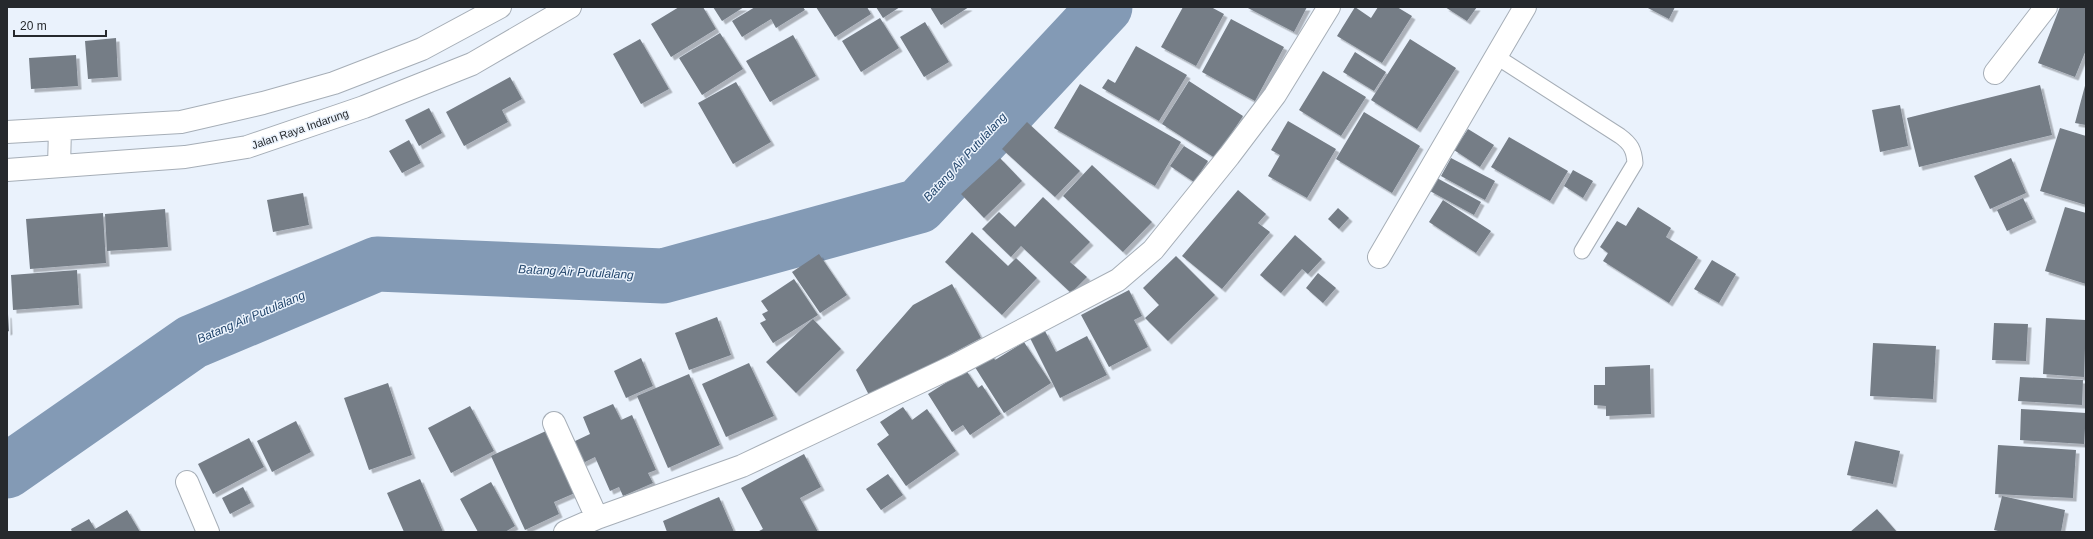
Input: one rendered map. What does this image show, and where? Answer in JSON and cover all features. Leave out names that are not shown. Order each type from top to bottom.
[{"type":"main road","points":[[7,132],[181,122],[270,101],[334,84],[422,49],[500,7]]},
{"type":"main road","name":"Jalan Raya Indarung","points":[[7,170],[185,156],[254,145],[364,108],[472,64],[569,7]]},
{"type":"main road","points":[[565,532],[597,518],[742,466],[956,365],[1118,280],[1152,250],[1229,156],[1275,95],[1329,7]]},
{"type":"main road","points":[[1379,257],[1525,7]]},
{"type":"main road","points":[[1995,73],[2046,7]]},
{"type":"main road","points":[[58,166],[60,129]]},
{"type":"main road","points":[[554,423],[597,518]]},
{"type":"main road","points":[[187,482],[208,532]]},
{"type":"lane","points":[[1497,57],[1620,136],[1630,144],[1634,153],[1635,163],[1582,251]]},
{"type":"building","points":[[679,7],[703,7],[716,29],[671,57],[651,24]]},
{"type":"building","points":[[713,7],[744,7],[722,21]]},
{"type":"building","points":[[755,7],[803,7],[805,10],[776,28],[771,19],[742,37],[732,21]]},
{"type":"building","points":[[816,7],[867,7],[871,14],[835,37]]},
{"type":"building","points":[[876,7],[900,7],[883,18]]},
{"type":"building","points":[[930,7],[969,7],[941,25]]},
{"type":"building","points":[[1183,7],[1211,7],[1224,14],[1196,66],[1161,47]]},
{"type":"building","points":[[1246,7],[1307,7],[1294,32]]},
{"type":"building","points":[[1355,7],[1371,18],[1378,7],[1397,7],[1412,16],[1382,63],[1337,36]]},
{"type":"building","points":[[1445,7],[1477,7],[1467,21]]},
{"type":"building","points":[[1646,7],[1675,7],[1669,19]]},
{"type":"building","points":[[2060,7],[2086,7],[2086,50],[2075,77],[2038,63]]},
{"type":"building","points":[[880,18],[899,48],[861,72],[842,41]]},
{"type":"building","points":[[1231,19],[1284,47],[1255,101],[1202,72]]},
{"type":"building","points":[[925,22],[949,62],[924,77],[900,37]]},
{"type":"building","points":[[720,33],[743,69],[702,95],[679,58]]},
{"type":"building","points":[[793,35],[816,76],[770,102],[746,61]]},
{"type":"building","points":[[116,38],[118,77],[88,79],[85,41]]},
{"type":"building","points":[[640,39],[669,89],[641,104],[613,54]]},
{"type":"building","points":[[1410,39],[1456,68],[1417,129],[1371,100]]},
{"type":"building","points":[[1136,46],[1187,75],[1159,121],[1102,88],[1108,79],[1115,83]]},
{"type":"building","points":[[1355,52],[1386,72],[1374,91],[1343,72]]},
{"type":"building","points":[[76,55],[78,86],[31,89],[29,58]]},
{"type":"building","points":[[1323,71],[1366,97],[1341,136],[1299,110]]},
{"type":"building","points":[[510,77],[522,99],[502,110],[508,122],[464,146],[446,112]]},
{"type":"building","points":[[1189,81],[1243,116],[1215,158],[1162,124]]},
{"type":"building","points":[[736,82],[771,142],[733,164],[698,103]]},
{"type":"building","points":[[2086,82],[2086,125],[2075,123]]},
{"type":"building","points":[[1080,84],[1181,142],[1155,186],[1054,128]]},
{"type":"building","points":[[2040,85],[2052,135],[1919,167],[1907,118]]},
{"type":"building","points":[[1900,105],[1908,146],[1880,152],[1872,110]]},
{"type":"building","points":[[429,108],[442,133],[419,146],[405,120]]},
{"type":"building","points":[[1364,112],[1420,146],[1392,193],[1336,159]]},
{"type":"building","points":[[1288,121],[1336,149],[1307,198],[1268,176],[1280,155],[1271,150]]},
{"type":"building","points":[[1027,122],[1080,171],[1055,197],[1002,149]]},
{"type":"building","points":[[2060,128],[2086,136],[2086,205],[2040,191]]},
{"type":"building","points":[[1468,129],[1494,145],[1480,167],[1454,150]]},
{"type":"building","points":[[1509,137],[1568,171],[1550,201],[1491,167]]},
{"type":"building","points":[[409,140],[421,163],[402,173],[389,151]]},
{"type":"building","points":[[1184,146],[1208,161],[1194,182],[1170,166]]},
{"type":"building","points":[[1000,158],[1022,181],[984,218],[961,194]]},
{"type":"building","points":[[1451,158],[1495,181],[1485,200],[1441,176]]},
{"type":"building","points":[[2011,158],[2026,193],[1990,209],[1974,176]]},
{"type":"building","points":[[1092,165],[1152,222],[1123,252],[1063,196]]},
{"type":"building","points":[[1573,170],[1593,181],[1583,198],[1564,186]]},
{"type":"building","points":[[1437,178],[1481,202],[1474,215],[1430,191]]},
{"type":"building","points":[[1238,190],[1266,214],[1258,223],[1270,232],[1222,289],[1182,256]]},
{"type":"building","points":[[303,193],[309,225],[273,232],[267,200]]},
{"type":"building","points":[[1043,197],[1090,242],[1070,262],[1087,277],[1071,293],[1021,246],[1011,257],[982,229],[999,212],[1015,227]]},
{"type":"building","points":[[2023,198],[2033,219],[2007,231],[1997,210]]},
{"type":"building","points":[[1443,200],[1491,231],[1476,253],[1429,222]]},
{"type":"building","points":[[1638,207],[1671,228],[1666,237],[1698,257],[1669,303],[1603,261],[1608,253],[1600,247],[1617,221],[1626,226]]},
{"type":"building","points":[[2065,207],[2086,213],[2086,284],[2045,271]]},
{"type":"building","points":[[1338,208],[1349,218],[1339,229],[1328,219]]},
{"type":"building","points":[[165,209],[168,247],[107,251],[105,214]]},
{"type":"building","points":[[103,213],[106,263],[30,269],[26,219]]},
{"type":"building","points":[[972,232],[1008,266],[1016,258],[1037,278],[1002,315],[945,262]]},
{"type":"building","points":[[1295,235],[1322,259],[1308,274],[1302,269],[1281,293],[1260,275]]},
{"type":"building","points":[[819,254],[847,295],[820,313],[792,272]]},
{"type":"building","points":[[1176,256],[1215,295],[1168,341],[1145,318],[1159,305],[1143,288]]},
{"type":"building","points":[[1712,260],[1736,274],[1719,303],[1694,289]]},
{"type":"building","points":[[77,270],[79,305],[13,310],[11,275]]},
{"type":"building","points":[[1318,273],[1336,288],[1323,303],[1306,288]]},
{"type":"building","points":[[794,279],[818,315],[773,343],[760,323],[766,320],[762,314],[768,311],[761,301]]},
{"type":"building","points":[[952,284],[981,338],[870,397],[856,370],[913,305]]},
{"type":"building","points":[[1129,290],[1142,316],[1134,320],[1148,347],[1109,367],[1081,315]]},
{"type":"building","points":[[8,314],[9,331],[7,332],[7,315]]},
{"type":"building","points":[[717,317],[731,355],[689,370],[675,333]]},
{"type":"building","points":[[2046,318],[2086,320],[2084,377],[2043,374]]},
{"type":"building","points":[[813,319],[841,349],[796,393],[766,362]]},
{"type":"building","points":[[1994,323],[2028,324],[2026,361],[1992,360]]},
{"type":"building","points":[[1045,331],[1056,352],[1087,336],[1107,375],[1060,398],[1030,338]]},
{"type":"building","points":[[1024,342],[1051,383],[1004,413],[973,364],[991,353],[995,360]]},
{"type":"building","points":[[1873,343],[1936,346],[1933,399],[1870,396]]},
{"type":"building","points":[[641,358],[653,386],[626,398],[614,371]]},
{"type":"building","points":[[749,363],[774,416],[726,437],[702,384]]},
{"type":"building","points":[[1650,365],[1651,414],[1606,416],[1606,406],[1594,405],[1594,385],[1605,385],[1605,367]]},
{"type":"building","points":[[966,370],[978,388],[982,385],[1001,414],[970,435],[963,425],[952,432],[928,394]]},
{"type":"building","points":[[689,374],[720,445],[668,468],[637,396]]},
{"type":"building","points":[[2020,377],[2083,380],[2082,405],[2018,401]]},
{"type":"building","points":[[388,383],[412,455],[369,470],[344,398]]},
{"type":"building","points":[[613,404],[621,420],[632,415],[656,470],[648,473],[653,483],[623,496],[619,487],[610,491],[595,457],[583,463],[573,442],[590,434],[583,417]]},
{"type":"building","points":[[470,406],[494,451],[451,473],[428,428]]},
{"type":"building","points":[[903,407],[912,420],[927,409],[956,451],[906,486],[877,444],[889,435],[880,422]]},
{"type":"building","points":[[2021,409],[2086,413],[2084,444],[2020,440]]},
{"type":"building","points":[[296,421],[311,452],[272,472],[257,441]]},
{"type":"building","points":[[546,431],[575,493],[554,502],[559,514],[525,530],[491,456]]},
{"type":"building","points":[[249,438],[264,467],[213,494],[198,464]]},
{"type":"building","points":[[1855,441],[1900,451],[1893,484],[1847,475]]},
{"type":"building","points":[[1998,445],[2076,450],[2073,498],[1995,494]]},
{"type":"building","points":[[804,454],[821,487],[800,498],[818,532],[757,532],[763,529],[741,488]]},
{"type":"building","points":[[888,474],[903,495],[881,510],[866,489]]},
{"type":"building","points":[[420,479],[443,532],[404,532],[387,493]]},
{"type":"building","points":[[491,482],[515,526],[505,532],[478,532],[460,499]]},
{"type":"building","points":[[243,487],[251,503],[230,514],[222,498]]},
{"type":"building","points":[[2002,496],[2065,510],[2061,532],[2002,532],[1994,530]]},
{"type":"building","points":[[719,497],[734,532],[667,532],[663,521]]},
{"type":"building","points":[[1877,509],[1897,532],[1850,532]]},
{"type":"building","points":[[127,510],[140,532],[72,532],[71,529],[89,519],[95,529]]},
{"type":"waterway","name":"Batang Air Putulalang","points":[[7,471],[192,342],[377,264],[663,276],[919,206],[1105,7]]}]
